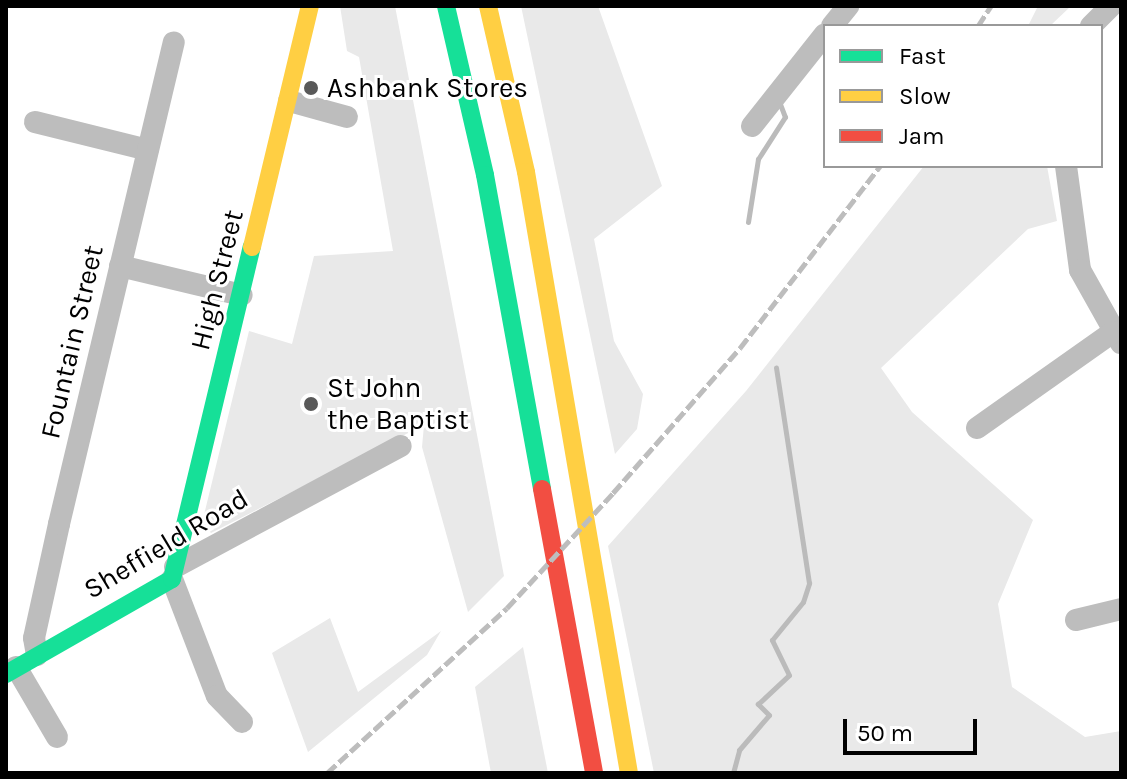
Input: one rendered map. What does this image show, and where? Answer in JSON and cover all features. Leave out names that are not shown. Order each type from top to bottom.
[{"type":"main road","name":"High Street","points":[[174,573],[310,6]]},
{"type":"main road","points":[[446,6],[485,175],[594,773]]},
{"type":"main road","points":[[488,6],[526,172],[629,773]]},
{"type":"main road","name":"Sheffield Road","points":[[11,670],[174,573]]},
{"type":"street","points":[[834,24],[848,6]]},
{"type":"street","points":[[1093,24],[1111,6]]},
{"type":"street","points":[[752,126],[823,37]]},
{"type":"street","name":"Fountain Street","points":[[37,655],[34,638],[174,43]]},
{"type":"street","points":[[289,101],[347,117]]},
{"type":"street","points":[[35,122],[148,150]]},
{"type":"street","points":[[977,428],[1117,338],[1080,270],[1066,168]]},
{"type":"street","points":[[120,266],[242,295]]},
{"type":"street","name":"Sheffield Road","points":[[174,573],[401,446]]},
{"type":"street","points":[[174,573],[217,696],[242,722]]},
{"type":"street","points":[[1076,620],[1121,609]]},
{"type":"street","points":[[11,670],[57,737]]},
{"type":"shaded area","points":[[340,6],[395,6],[504,576],[468,612],[422,447],[424,425],[211,533],[202,523],[249,331],[292,344],[314,256],[393,251],[359,57],[347,51]]},
{"type":"shaded area","points":[[521,6],[598,6],[662,186],[594,239],[614,341],[643,394],[637,429],[615,454]]},
{"type":"shaded area","points":[[1038,6],[1071,6],[1052,24],[1029,24]]},
{"type":"shaded area","points":[[922,168],[1047,168],[1057,221],[1028,229],[881,368],[912,412],[1033,520],[998,604],[1012,687],[1085,737],[1121,731],[1121,773],[654,773],[608,546],[746,391]]},
{"type":"shaded area","points":[[330,618],[358,692],[441,631],[427,655],[308,752],[272,653]]},
{"type":"shaded area","points":[[523,647],[548,773],[491,773],[475,687]]},
{"type":"waterway","points":[[748,222],[758,159],[785,117],[779,101]]},
{"type":"waterway","points":[[733,773],[739,750],[769,715],[758,704],[789,675],[772,640],[803,602],[809,583],[776,368]]},
{"type":"railway","points":[[979,24],[991,6]]},
{"type":"railway","points":[[327,773],[507,608],[613,493],[740,348],[878,168]]},
{"type":"traffic: fast","points":[[446,6],[485,175],[542,489]]},
{"type":"traffic: fast","points":[[6,674],[172,579],[252,247]]},
{"type":"traffic: slow","points":[[252,247],[310,6]]},
{"type":"traffic: slow","points":[[488,6],[526,172],[629,773]]},
{"type":"traffic: jam","points":[[542,489],[594,773]]},
{"type":"place","name":"Ashbank Stores","points":[[311,88]]},
{"type":"place","name":"St John the Baptist","points":[[311,404]]}]
